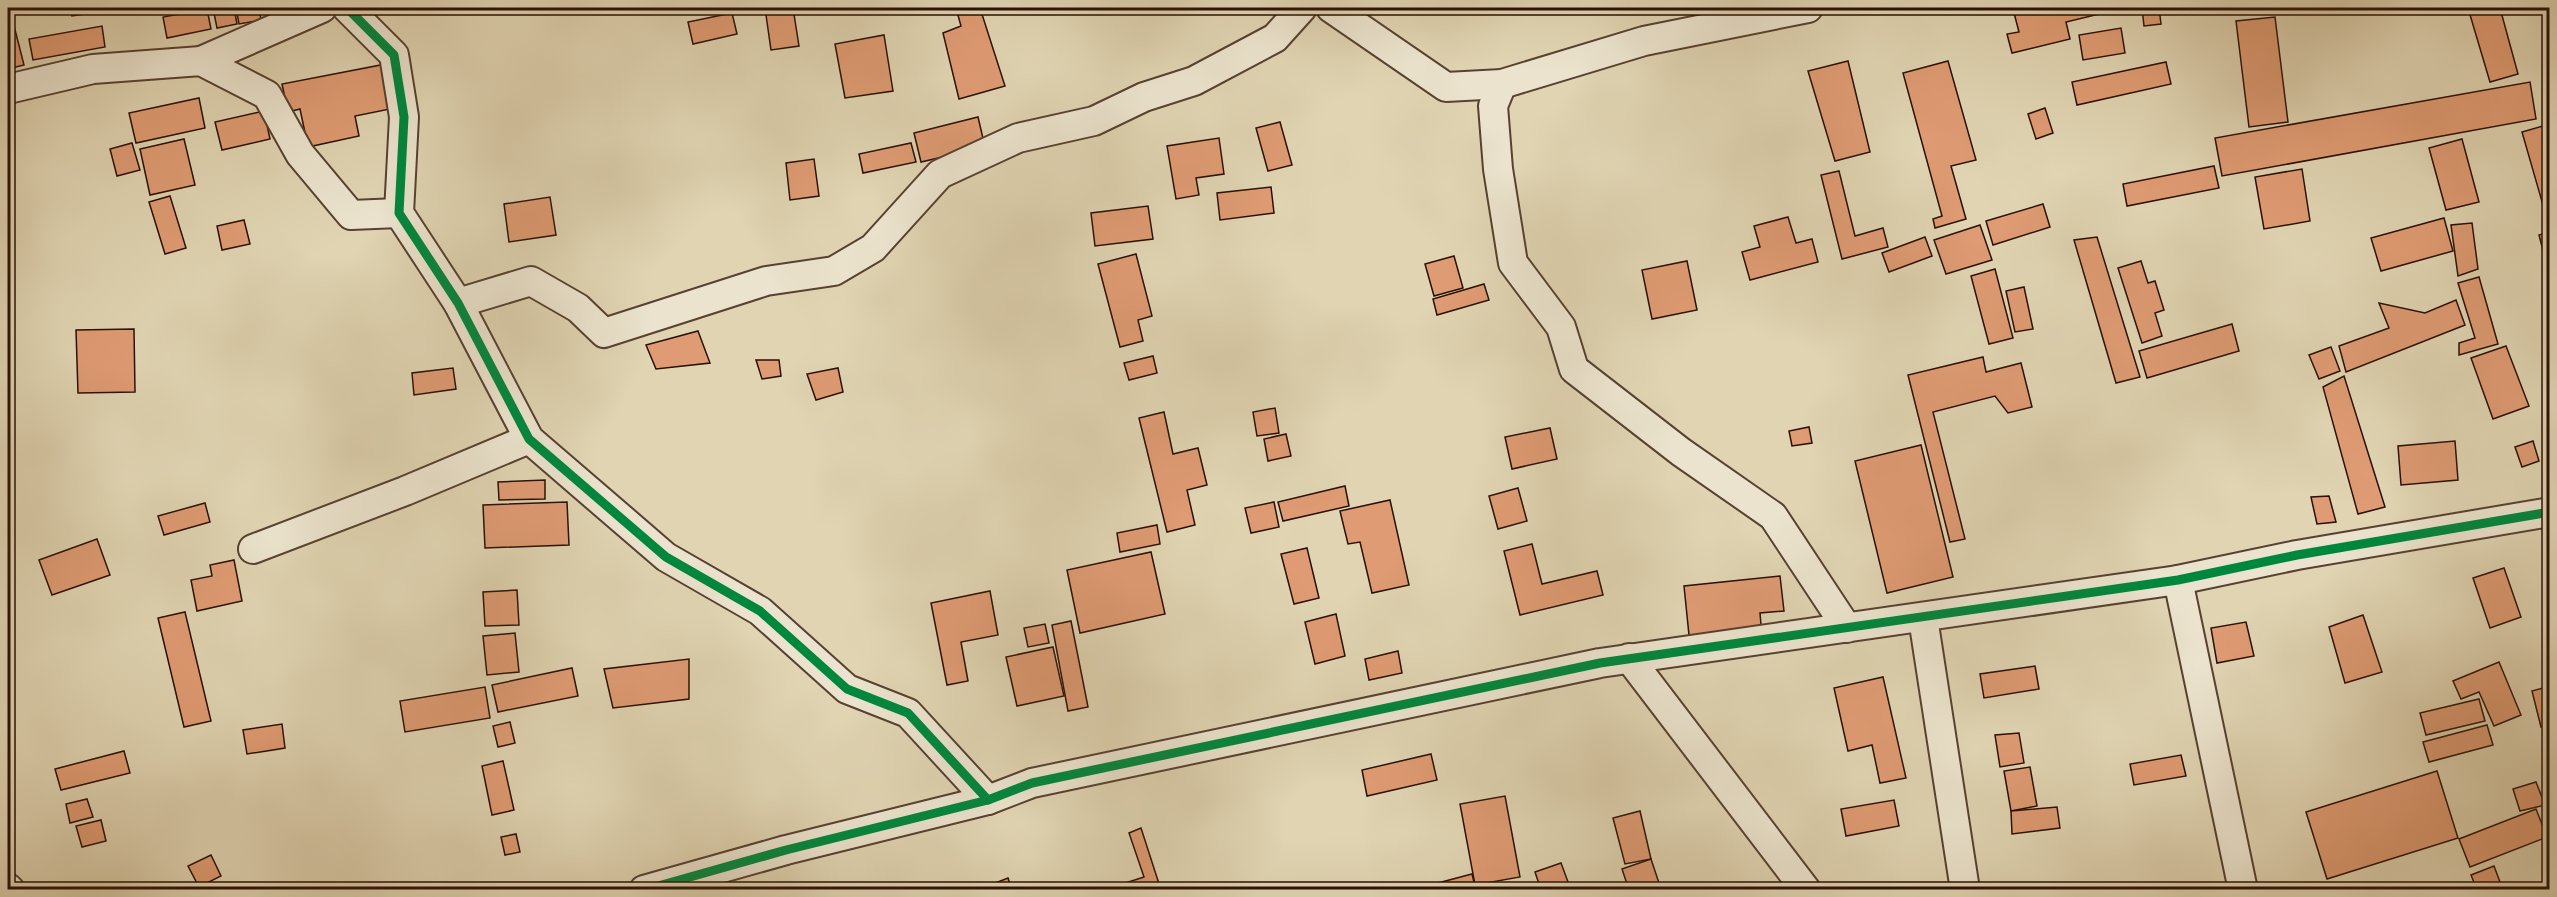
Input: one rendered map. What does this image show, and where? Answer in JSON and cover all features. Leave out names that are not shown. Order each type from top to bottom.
[{"type":"street","points":[[8,89],[93,69],[201,61],[322,8]]},
{"type":"street","points":[[347,8],[394,55],[405,117],[399,213],[458,303],[529,439],[666,557],[760,610],[847,689],[908,713],[988,800]]},
{"type":"street","points":[[458,303],[531,281],[578,308],[604,333],[766,281],[834,271],[873,248],[940,174],[1018,138],[1094,121],[1144,97],[1194,81],[1275,38],[1302,8]]},
{"type":"street","points":[[1331,8],[1446,87],[1502,84],[1644,41],[1808,8]]},
{"type":"street","points":[[201,61],[267,95],[300,154],[351,215],[399,213]]},
{"type":"street","points":[[1502,84],[1493,106],[1498,169],[1513,263],[1561,327],[1574,369],[1681,452],[1773,516],[1847,628]]},
{"type":"street","points":[[253,549],[405,491],[529,439]]},
{"type":"street","points":[[644,890],[786,850],[988,800],[1032,783],[1629,658],[2178,580],[2297,555],[2550,512]]},
{"type":"street","points":[[2178,580],[2242,890]]},
{"type":"street","points":[[1923,618],[1965,890]]},
{"type":"street","points":[[1629,658],[1806,890]]},
{"type":"building","points":[[71,8],[99,8],[100,12],[72,16]]},
{"type":"building","points":[[213,8],[234,8],[237,24],[217,28]]},
{"type":"building","points":[[236,8],[259,8],[261,20],[239,24]]},
{"type":"building","points":[[765,8],[793,8],[799,46],[771,50]]},
{"type":"building","points":[[956,8],[980,8],[1005,86],[959,99],[943,33],[961,26]]},
{"type":"building","points":[[2124,8],[2066,22],[2070,39],[2012,53],[2007,34],[2019,32],[2013,9]]},
{"type":"building","points":[[2142,8],[2159,8],[2161,24],[2144,26]]},
{"type":"building","points":[[2468,8],[2500,8],[2518,74],[2490,82]]},
{"type":"building","points":[[207,9],[211,29],[167,38],[163,17]]},
{"type":"building","points":[[732,13],[737,34],[693,44],[688,22]]},
{"type":"building","points":[[11,14],[24,65],[8,69],[8,15]]},
{"type":"building","points":[[2275,17],[2288,122],[2249,127],[2236,21]]},
{"type":"building","points":[[102,26],[105,47],[33,60],[29,39]]},
{"type":"building","points":[[2121,28],[2125,53],[2083,60],[2079,35]]},
{"type":"building","points":[[884,35],[893,91],[845,98],[835,44]]},
{"type":"building","points":[[1848,61],[1870,152],[1835,161],[1808,71]]},
{"type":"building","points":[[1948,61],[1976,160],[1951,166],[1966,219],[1935,228],[1933,219],[1942,216],[1903,73]]},
{"type":"building","points":[[2166,62],[2171,84],[2077,105],[2072,82]]},
{"type":"building","points":[[386,64],[395,108],[355,116],[359,136],[308,147],[300,109],[288,112],[282,84]]},
{"type":"building","points":[[2530,82],[2536,119],[2222,176],[2215,138]]},
{"type":"building","points":[[199,98],[205,128],[136,143],[129,113]]},
{"type":"building","points":[[2045,108],[2053,133],[2036,139],[2028,114]]},
{"type":"building","points":[[264,111],[270,139],[222,150],[215,122]]},
{"type":"building","points":[[978,117],[985,147],[921,162],[914,133]]},
{"type":"building","points":[[1280,122],[1292,165],[1268,171],[1256,128]]},
{"type":"building","points":[[2550,124],[2550,226],[2549,226],[2522,132]]},
{"type":"building","points":[[1219,138],[1224,174],[1196,178],[1199,195],[1176,199],[1167,146]]},
{"type":"building","points":[[184,139],[195,185],[150,195],[140,149]]},
{"type":"building","points":[[2462,139],[2479,202],[2446,210],[2429,148]]},
{"type":"building","points":[[132,143],[140,170],[117,176],[110,149]]},
{"type":"building","points":[[911,143],[916,162],[863,173],[859,154]]},
{"type":"building","points":[[814,159],[819,196],[790,200],[786,163]]},
{"type":"building","points":[[2214,166],[2219,188],[2127,206],[2123,184]]},
{"type":"building","points":[[2302,169],[2310,221],[2264,229],[2255,177]]},
{"type":"building","points":[[1839,171],[1855,236],[1883,228],[1888,247],[1842,259],[1821,175]]},
{"type":"building","points":[[1271,187],[1274,213],[1220,220],[1217,193]]},
{"type":"building","points":[[170,196],[186,248],[165,254],[149,202]]},
{"type":"building","points":[[550,197],[556,235],[509,242],[504,204]]},
{"type":"building","points":[[2043,204],[2050,227],[1993,245],[1986,221]]},
{"type":"building","points":[[1148,206],[1153,239],[1095,246],[1091,213]]},
{"type":"building","points":[[1788,217],[1796,243],[1812,239],[1818,262],[1750,280],[1742,252],[1760,247],[1754,226]]},
{"type":"building","points":[[2444,218],[2453,251],[2381,271],[2371,238]]},
{"type":"building","points":[[244,220],[250,244],[222,250],[217,226]]},
{"type":"building","points":[[2472,223],[2478,269],[2458,276],[2451,225]]},
{"type":"building","points":[[1980,225],[1992,260],[1946,274],[1934,240]]},
{"type":"building","points":[[2550,232],[2550,266],[2547,266],[2539,235]]},
{"type":"building","points":[[1925,237],[1932,256],[1889,272],[1882,253]]},
{"type":"building","points":[[2097,237],[2140,377],[2116,383],[2074,240]]},
{"type":"building","points":[[1136,254],[1152,316],[1138,320],[1143,341],[1120,347],[1098,264]]},
{"type":"building","points":[[1454,256],[1463,288],[1434,296],[1425,264]]},
{"type":"building","points":[[1687,261],[1697,310],[1652,319],[1642,270]]},
{"type":"building","points":[[2141,261],[2148,283],[2155,281],[2164,310],[2155,313],[2162,336],[2142,343],[2118,268]]},
{"type":"building","points":[[1995,269],[2013,338],[1989,344],[1971,276]]},
{"type":"building","points":[[2479,277],[2498,344],[2459,355],[2459,343],[2475,338],[2458,283]]},
{"type":"building","points":[[1484,284],[1489,300],[1437,315],[1433,299]]},
{"type":"building","points":[[2024,287],[2033,329],[2015,332],[2006,291]]},
{"type":"building","points":[[2456,300],[2465,325],[2346,372],[2339,346],[2389,328],[2379,303],[2425,313]]},
{"type":"building","points":[[2232,324],[2239,351],[2147,378],[2139,351]]},
{"type":"building","points":[[134,329],[135,392],[78,393],[76,330]]},
{"type":"building","points":[[698,331],[710,363],[656,369],[646,345]]},
{"type":"building","points":[[2506,346],[2529,406],[2493,419],[2471,358]]},
{"type":"building","points":[[2331,347],[2340,371],[2319,379],[2309,355]]},
{"type":"building","points":[[1153,356],[1157,373],[1129,380],[1124,363]]},
{"type":"building","points":[[1983,357],[1986,372],[2021,363],[2032,407],[2008,413],[1995,396],[1933,412],[1965,539],[1950,542],[1908,375]]},
{"type":"building","points":[[756,360],[779,360],[781,376],[762,379]]},
{"type":"building","points":[[453,368],[456,389],[414,395],[412,373]]},
{"type":"building","points":[[838,368],[843,392],[816,400],[807,374]]},
{"type":"building","points":[[2344,376],[2385,507],[2358,514],[2323,387]]},
{"type":"building","points":[[1275,408],[1279,433],[1257,436],[1253,412]]},
{"type":"building","points":[[1164,412],[1173,454],[1198,448],[1207,485],[1187,490],[1195,525],[1167,532],[1139,418]]},
{"type":"building","points":[[1809,427],[1812,443],[1792,446],[1789,431]]},
{"type":"building","points":[[1550,428],[1557,459],[1512,469],[1505,437]]},
{"type":"building","points":[[1286,434],[1291,456],[1268,461],[1264,439]]},
{"type":"building","points":[[2455,441],[2458,480],[2401,485],[2398,446]]},
{"type":"building","points":[[2533,441],[2539,461],[2522,467],[2515,447]]},
{"type":"building","points":[[1921,445],[1953,577],[1887,593],[1855,461]]},
{"type":"building","points":[[545,480],[545,499],[499,500],[498,482]]},
{"type":"building","points":[[1345,486],[1349,506],[1283,521],[1278,502]]},
{"type":"building","points":[[1518,488],[1527,521],[1498,529],[1489,496]]},
{"type":"building","points":[[2329,496],[2336,522],[2317,524],[2311,497]]},
{"type":"building","points":[[1390,500],[1409,585],[1372,593],[1360,542],[1348,544],[1340,511]]},
{"type":"building","points":[[567,502],[569,545],[485,548],[483,505]]},
{"type":"building","points":[[1274,502],[1279,527],[1251,533],[1245,508]]},
{"type":"building","points":[[205,503],[210,522],[164,535],[158,516]]},
{"type":"building","points":[[1157,525],[1160,544],[1120,552],[1117,533]]},
{"type":"building","points":[[97,539],[110,575],[52,595],[39,560]]},
{"type":"building","points":[[1532,544],[1542,584],[1597,571],[1603,595],[1520,615],[1504,551]]},
{"type":"building","points":[[1307,548],[1319,598],[1294,604],[1281,554]]},
{"type":"building","points":[[1151,552],[1165,614],[1080,633],[1067,570]]},
{"type":"building","points":[[234,560],[242,601],[197,611],[191,580],[212,576],[210,565]]},
{"type":"building","points":[[2504,568],[2521,617],[2490,628],[2473,578]]},
{"type":"building","points":[[1780,576],[1784,611],[1760,613],[1762,637],[1690,645],[1684,586]]},
{"type":"building","points":[[517,590],[519,625],[485,626],[483,592]]},
{"type":"building","points":[[990,591],[998,635],[961,642],[968,681],[947,685],[931,603]]},
{"type":"building","points":[[185,612],[211,721],[184,727],[158,618]]},
{"type":"building","points":[[1336,614],[1345,656],[1315,664],[1305,622]]},
{"type":"building","points":[[2363,615],[2382,672],[2345,683],[2329,627]]},
{"type":"building","points":[[1071,621],[1088,707],[1068,711],[1052,625]]},
{"type":"building","points":[[2246,622],[2254,656],[2217,663],[2211,628]]},
{"type":"building","points":[[1045,624],[1049,643],[1028,647],[1024,628]]},
{"type":"building","points":[[515,633],[519,672],[487,675],[483,636]]},
{"type":"building","points":[[1053,647],[1064,696],[1017,706],[1006,657]]},
{"type":"building","points":[[1398,651],[1402,673],[1369,680],[1365,659]]},
{"type":"building","points":[[689,659],[689,699],[613,708],[604,669]]},
{"type":"building","points":[[2499,662],[2521,715],[2494,726],[2479,692],[2461,699],[2453,681]]},
{"type":"building","points":[[2035,666],[2039,689],[1984,698],[1980,674]]},
{"type":"building","points":[[572,668],[578,696],[498,712],[492,685]]},
{"type":"building","points":[[1883,677],[1906,778],[1880,783],[1872,745],[1848,751],[1834,688]]},
{"type":"building","points":[[2550,686],[2550,725],[2541,727],[2532,691]]},
{"type":"building","points":[[485,687],[490,718],[405,732],[400,701]]},
{"type":"building","points":[[2479,699],[2485,721],[2426,735],[2420,713]]},
{"type":"building","points":[[510,722],[515,743],[498,747],[493,726]]},
{"type":"building","points":[[282,724],[285,748],[247,754],[243,730]]},
{"type":"building","points":[[2487,725],[2493,745],[2429,762],[2423,742]]},
{"type":"building","points":[[2019,733],[2024,763],[2000,767],[1995,735]]},
{"type":"building","points":[[124,751],[130,773],[61,790],[55,769]]},
{"type":"building","points":[[1431,754],[1437,780],[1367,796],[1362,770]]},
{"type":"building","points":[[2181,755],[2186,776],[2134,785],[2130,764]]},
{"type":"building","points":[[503,761],[514,810],[492,815],[482,766]]},
{"type":"building","points":[[2030,767],[2037,806],[2011,811],[2004,771]]},
{"type":"building","points":[[2437,771],[2458,838],[2327,879],[2306,812]]},
{"type":"building","points":[[2536,782],[2545,805],[2520,811],[2513,789]]},
{"type":"building","points":[[1505,796],[1520,877],[1475,885],[1460,804]]},
{"type":"building","points":[[87,799],[93,817],[70,823],[66,804]]},
{"type":"building","points":[[1894,800],[1899,826],[1846,836],[1841,809]]},
{"type":"building","points":[[2057,807],[2060,828],[2012,834],[2011,811]]},
{"type":"building","points":[[2536,809],[2547,837],[2470,867],[2459,839]]},
{"type":"building","points":[[1640,811],[1651,859],[1625,864],[1613,818]]},
{"type":"building","points":[[101,820],[106,841],[82,847],[76,826]]},
{"type":"building","points":[[1141,828],[1161,890],[1120,890],[1119,885],[1144,877],[1129,833]]},
{"type":"building","points":[[516,834],[520,852],[505,855],[501,837]]},
{"type":"building","points":[[211,855],[221,876],[199,887],[188,866]]},
{"type":"building","points":[[1651,859],[1659,883],[1639,890],[1629,890],[1622,869]]},
{"type":"building","points":[[1561,863],[1571,890],[1541,890],[1535,872]]},
{"type":"building","points":[[2494,866],[2503,890],[2477,890],[2471,875]]},
{"type":"building","points":[[1472,874],[1476,890],[1415,889]]},
{"type":"building","points":[[2550,877],[2550,890],[2542,890],[2541,886]]},
{"type":"building","points":[[1008,878],[1012,890],[986,890],[985,887]]},
{"type":"cycle path","points":[[347,8],[394,55],[404,117],[399,213],[458,303],[529,439],[666,557],[760,611],[847,689],[908,713],[988,800]]},
{"type":"cycle path","points":[[644,890],[786,850],[988,800],[1032,783],[1600,663],[2178,580],[2297,555],[2550,512]]}]
